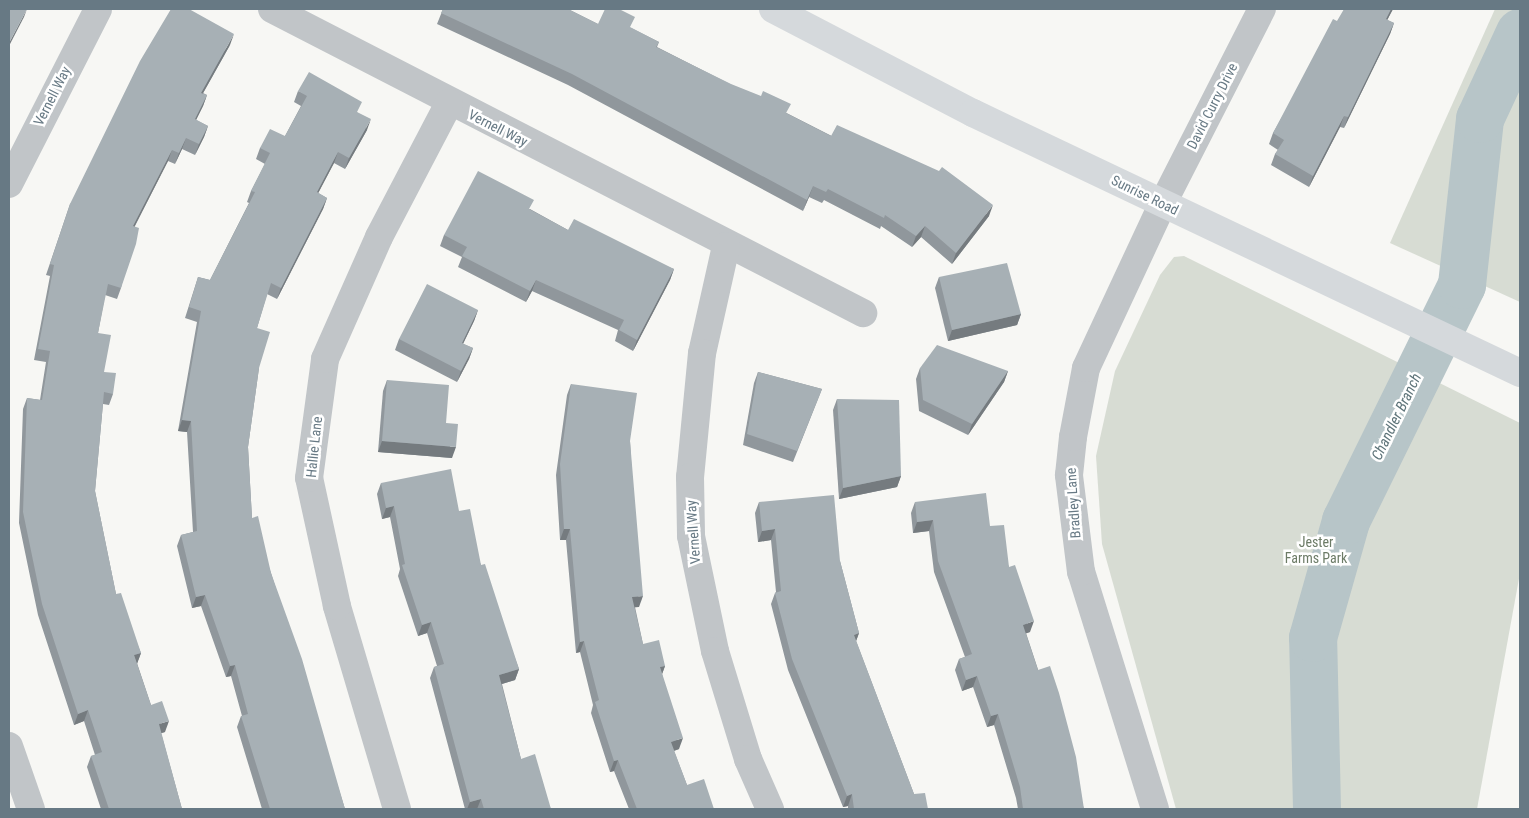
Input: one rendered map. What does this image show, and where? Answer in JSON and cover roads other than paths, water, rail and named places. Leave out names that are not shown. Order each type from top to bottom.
[{"type":"main road","name":"Sunrise Road","points":[[773,9],[1163,203],[1520,373]]},
{"type":"street","name":"Vernell Way","points":[[9,184],[98,9]]},
{"type":"street","name":"Vernell Way","points":[[272,9],[726,246],[863,313]]},
{"type":"street","name":"David Curry Drive","points":[[1163,203],[1262,9]]},
{"type":"street","name":"Hallie Lane","points":[[397,809],[337,606],[309,478],[325,359],[379,237],[449,103]]},
{"type":"street","name":"Bradley Lane","points":[[1155,809],[1081,572],[1069,475],[1086,368],[1163,203]]},
{"type":"street","name":"Vernell Way","points":[[726,246],[701,362],[690,477],[691,536],[715,651],[748,759],[770,809]]},
{"type":"street","points":[[9,746],[31,809]]},
{"type":"waterway","name":"Chandler Branch","points":[[1317,809],[1313,638],[1346,521],[1462,285],[1480,119],[1520,33]]},
{"type":"park label","name":"Jester Farms Park","points":[[1316,550]]}]
